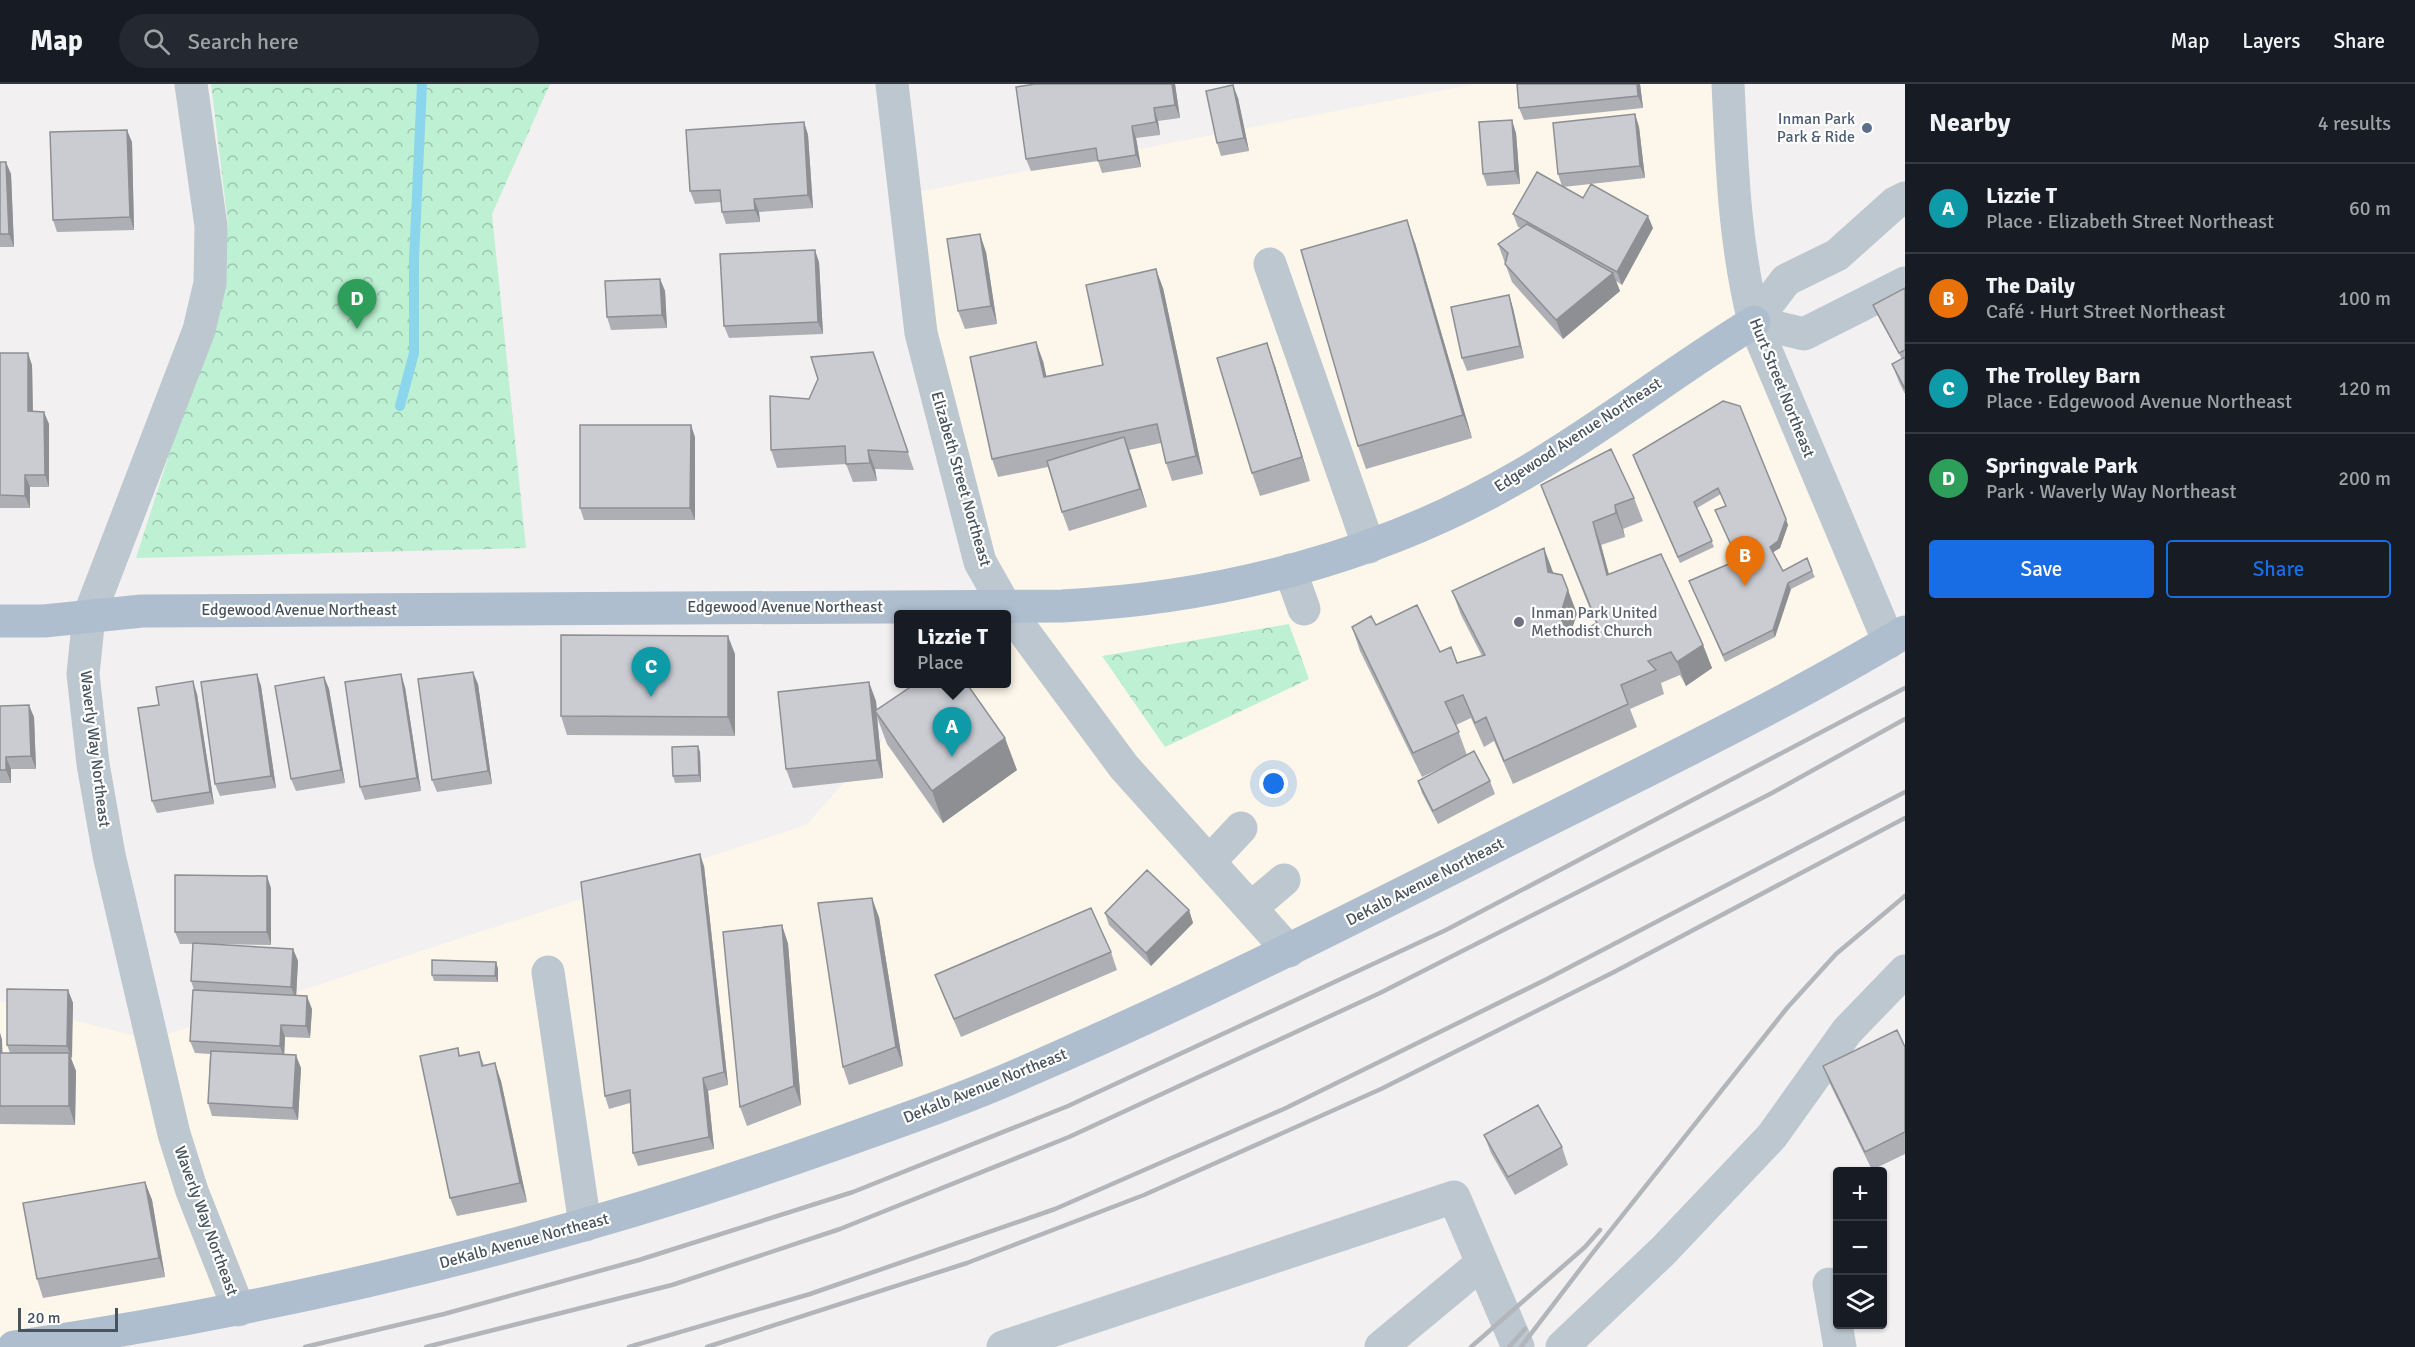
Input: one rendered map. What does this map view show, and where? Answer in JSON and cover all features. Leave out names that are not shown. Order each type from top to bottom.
[{"type":"main road","name":"Edgewood Avenue Northeast","points":[[0,621],[142,611],[1099,604],[1194,594],[1369,547],[1454,512],[1524,473],[1754,322]]},
{"type":"main road","name":"DeKalb Avenue Northeast","points":[[14,1347],[239,1310],[375,1280],[585,1225],[781,1163],[1007,1080],[1289,951],[1583,802],[1897,637]]},
{"type":"street","name":"Waverly Way Northeast","points":[[191,84],[211,226],[210,283],[199,330],[89,616],[83,674],[93,764],[109,855],[174,1134],[192,1191],[239,1310]]},
{"type":"street","name":"Elizabeth Street Northeast","points":[[892,84],[921,333],[980,562],[1008,610]]},
{"type":"street","name":"Hurt Street Northeast","points":[[1728,84],[1734,217],[1741,270],[1754,322],[1897,637]]},
{"type":"street","points":[[1872,190],[1873,223]]},
{"type":"street","points":[[1905,198],[1894,203],[1837,255],[1786,280],[1754,322],[1804,334],[1905,284]]},
{"type":"street","points":[[1270,264],[1369,547]]},
{"type":"street","points":[[1290,570],[1304,609]]},
{"type":"street","name":"Elizabeth Street Northeast","points":[[1011,614],[1124,767],[1252,907],[1289,951]]},
{"type":"street","points":[[1210,861],[1241,828]]},
{"type":"street","points":[[1252,907],[1284,880]]},
{"type":"street","points":[[1562,1347],[1663,1251],[1772,1136],[1847,1031],[1905,971]]},
{"type":"street","points":[[548,972],[585,1225]]},
{"type":"street","points":[[1003,1347],[1454,1197],[1518,1347]]},
{"type":"street","points":[[1381,1347],[1482,1263]]},
{"type":"street","points":[[1829,1284],[1840,1347]]},
{"type":"shaded area","points":[[1475,84],[1726,84],[1747,342],[1879,644],[1230,980],[827,1165],[271,1314],[0,1347],[0,1001],[150,1040],[806,825],[928,688],[1011,688],[1011,610],[1005,610],[902,195]]},
{"type":"green space","points":[[211,84],[550,84],[492,214],[526,548],[136,558],[218,301],[228,224]]},
{"type":"green space","points":[[1289,624],[1309,679],[1165,747],[1102,656]]},
{"type":"building","points":[[1035,84],[1172,84],[1175,105],[1154,108],[1156,122],[1132,126],[1136,155],[1098,161],[1096,148],[1026,159],[1016,87]]},
{"type":"building","points":[[1517,84],[1637,84],[1638,96],[1519,108]]},
{"type":"building","points":[[1233,85],[1244,138],[1217,143],[1206,91]]},
{"type":"building","points":[[1635,114],[1640,166],[1558,174],[1553,123]]},
{"type":"building","points":[[1512,120],[1515,171],[1483,174],[1479,122]]},
{"type":"building","points":[[804,122],[808,195],[754,199],[755,210],[722,212],[720,190],[690,191],[686,130]]},
{"type":"building","points":[[127,130],[130,217],[53,220],[50,132]]},
{"type":"building","points":[[0,162],[6,162],[9,234],[0,234]]},
{"type":"building","points":[[1537,172],[1583,198],[1591,184],[1648,216],[1617,272],[1513,214]]},
{"type":"building","points":[[1407,220],[1463,415],[1358,446],[1301,250]]},
{"type":"building","points":[[1527,224],[1613,273],[1556,320],[1505,264],[1508,253],[1498,244]]},
{"type":"building","points":[[980,234],[991,306],[958,311],[947,239]]},
{"type":"building","points":[[815,250],[818,322],[724,326],[720,254]]},
{"type":"building","points":[[1156,269],[1196,456],[1166,463],[1157,424],[992,459],[970,357],[1036,342],[1044,377],[1103,365],[1086,285]]},
{"type":"building","points":[[660,279],[662,315],[607,317],[605,281]]},
{"type":"building","points":[[1905,288],[1905,350],[1899,353],[1873,305]]},
{"type":"building","points":[[1509,295],[1520,346],[1462,358],[1451,307]]},
{"type":"building","points":[[1267,343],[1302,457],[1252,473],[1217,358]]},
{"type":"building","points":[[873,352],[908,452],[868,450],[870,463],[846,464],[845,446],[771,450],[770,396],[809,399],[818,379],[811,357]]},
{"type":"building","points":[[0,353],[28,353],[28,411],[44,412],[45,475],[25,475],[25,496],[0,495]]},
{"type":"building","points":[[1905,357],[1905,389],[1892,364]]},
{"type":"building","points":[[1723,401],[1740,406],[1786,519],[1778,541],[1770,547],[1783,571],[1807,558],[1812,571],[1788,583],[1773,630],[1723,655],[1689,581],[1738,560],[1715,510],[1726,506],[1718,488],[1694,502],[1712,541],[1678,557],[1633,455]]},
{"type":"building","points":[[580,425],[691,425],[690,508],[580,508]]},
{"type":"building","points":[[1124,437],[1140,489],[1062,512],[1047,461]]},
{"type":"building","name":"Inman Park United Methodist Church","points":[[1611,449],[1634,498],[1615,505],[1616,513],[1593,522],[1607,575],[1661,554],[1703,645],[1677,662],[1671,652],[1648,661],[1656,670],[1621,685],[1628,704],[1504,761],[1486,717],[1475,723],[1463,695],[1445,702],[1459,732],[1413,753],[1352,627],[1371,616],[1376,625],[1417,605],[1440,652],[1451,647],[1457,663],[1485,655],[1452,591],[1544,548],[1548,572],[1562,575],[1568,590],[1560,616],[1570,638],[1597,623],[1541,485]]},
{"type":"building","points":[[561,635],[728,636],[728,717],[561,716]]},
{"type":"building","points":[[473,672],[488,771],[432,780],[418,679]]},
{"type":"building","points":[[257,674],[271,776],[215,784],[201,682]]},
{"type":"building","points":[[401,674],[417,778],[360,787],[345,682]]},
{"type":"building","points":[[324,677],[341,770],[291,779],[275,686]]},
{"type":"building","points":[[193,681],[210,792],[152,801],[138,708],[159,705],[156,687]]},
{"type":"building","points":[[869,682],[877,760],[786,769],[778,692]]},
{"type":"building","points":[[909,688],[970,688],[1005,738],[932,791],[875,711]]},
{"type":"building","points":[[29,705],[31,756],[6,757],[6,770],[0,770],[0,706]]},
{"type":"building","points":[[698,746],[699,775],[673,776],[672,747]]},
{"type":"building","points":[[1474,751],[1490,781],[1433,811],[1418,781]]},
{"type":"building","points":[[700,854],[724,1072],[703,1078],[709,1137],[633,1153],[630,1090],[605,1096],[581,882]]},
{"type":"building","points":[[1147,870],[1189,910],[1146,953],[1105,913]]},
{"type":"building","points":[[175,875],[267,876],[267,932],[175,932]]},
{"type":"building","points":[[872,898],[896,1047],[843,1067],[818,903]]},
{"type":"building","points":[[1091,908],[1111,952],[954,1019],[935,975]]},
{"type":"building","points":[[782,925],[794,1086],[740,1107],[723,932]]},
{"type":"building","points":[[193,943],[293,949],[291,987],[191,981]]},
{"type":"building","points":[[432,960],[496,962],[495,976],[432,975]]},
{"type":"building","points":[[7,989],[68,990],[67,1046],[7,1045]]},
{"type":"building","points":[[193,990],[307,996],[306,1026],[281,1025],[280,1046],[190,1041]]},
{"type":"building","points":[[1897,1030],[1905,1047],[1905,1132],[1865,1152],[1823,1066]]},
{"type":"building","points":[[458,1048],[459,1056],[479,1052],[482,1066],[495,1063],[520,1183],[450,1198],[420,1056]]},
{"type":"building","points":[[211,1051],[296,1055],[293,1108],[208,1103]]},
{"type":"building","points":[[0,1053],[69,1053],[69,1106],[0,1106]]},
{"type":"building","points":[[1538,1105],[1562,1147],[1508,1177],[1484,1135]]},
{"type":"building","points":[[145,1182],[159,1258],[37,1279],[23,1203]]},
{"type":"waterway","points":[[400,406],[414,353],[414,260],[422,84]]},
{"type":"railway","points":[[305,1347],[444,1314],[639,1260],[853,1192],[1068,1106],[1446,930],[1905,688]]},
{"type":"railway","points":[[426,1347],[672,1285],[840,1229],[1069,1137],[1380,993],[1772,793],[1905,719]]},
{"type":"railway","points":[[629,1347],[810,1294],[1055,1209],[1286,1108],[1547,979],[1905,792]]},
{"type":"railway","points":[[707,1347],[967,1263],[1144,1195],[1381,1089],[1614,972],[1905,818]]},
{"type":"railway","points":[[1521,1347],[1787,1008],[1836,954],[1905,896]]},
{"type":"railway","points":[[1471,1347],[1585,1247],[1600,1230]]},
{"type":"railway","points":[[1509,1347],[1525,1329]]},
{"type":"place","name":"Inman Park Park & Ride","points":[[1867,128]]},
{"type":"place","name":"Springvale Park","points":[[357,329]]},
{"type":"place","name":"The Daily","points":[[1745,586]]},
{"type":"place","name":"Inman Park United Methodist Church","points":[[1519,622]]},
{"type":"place","name":"The Trolley Barn","points":[[651,697]]},
{"type":"place","name":"Lizzie T","points":[[952,757]]}]
